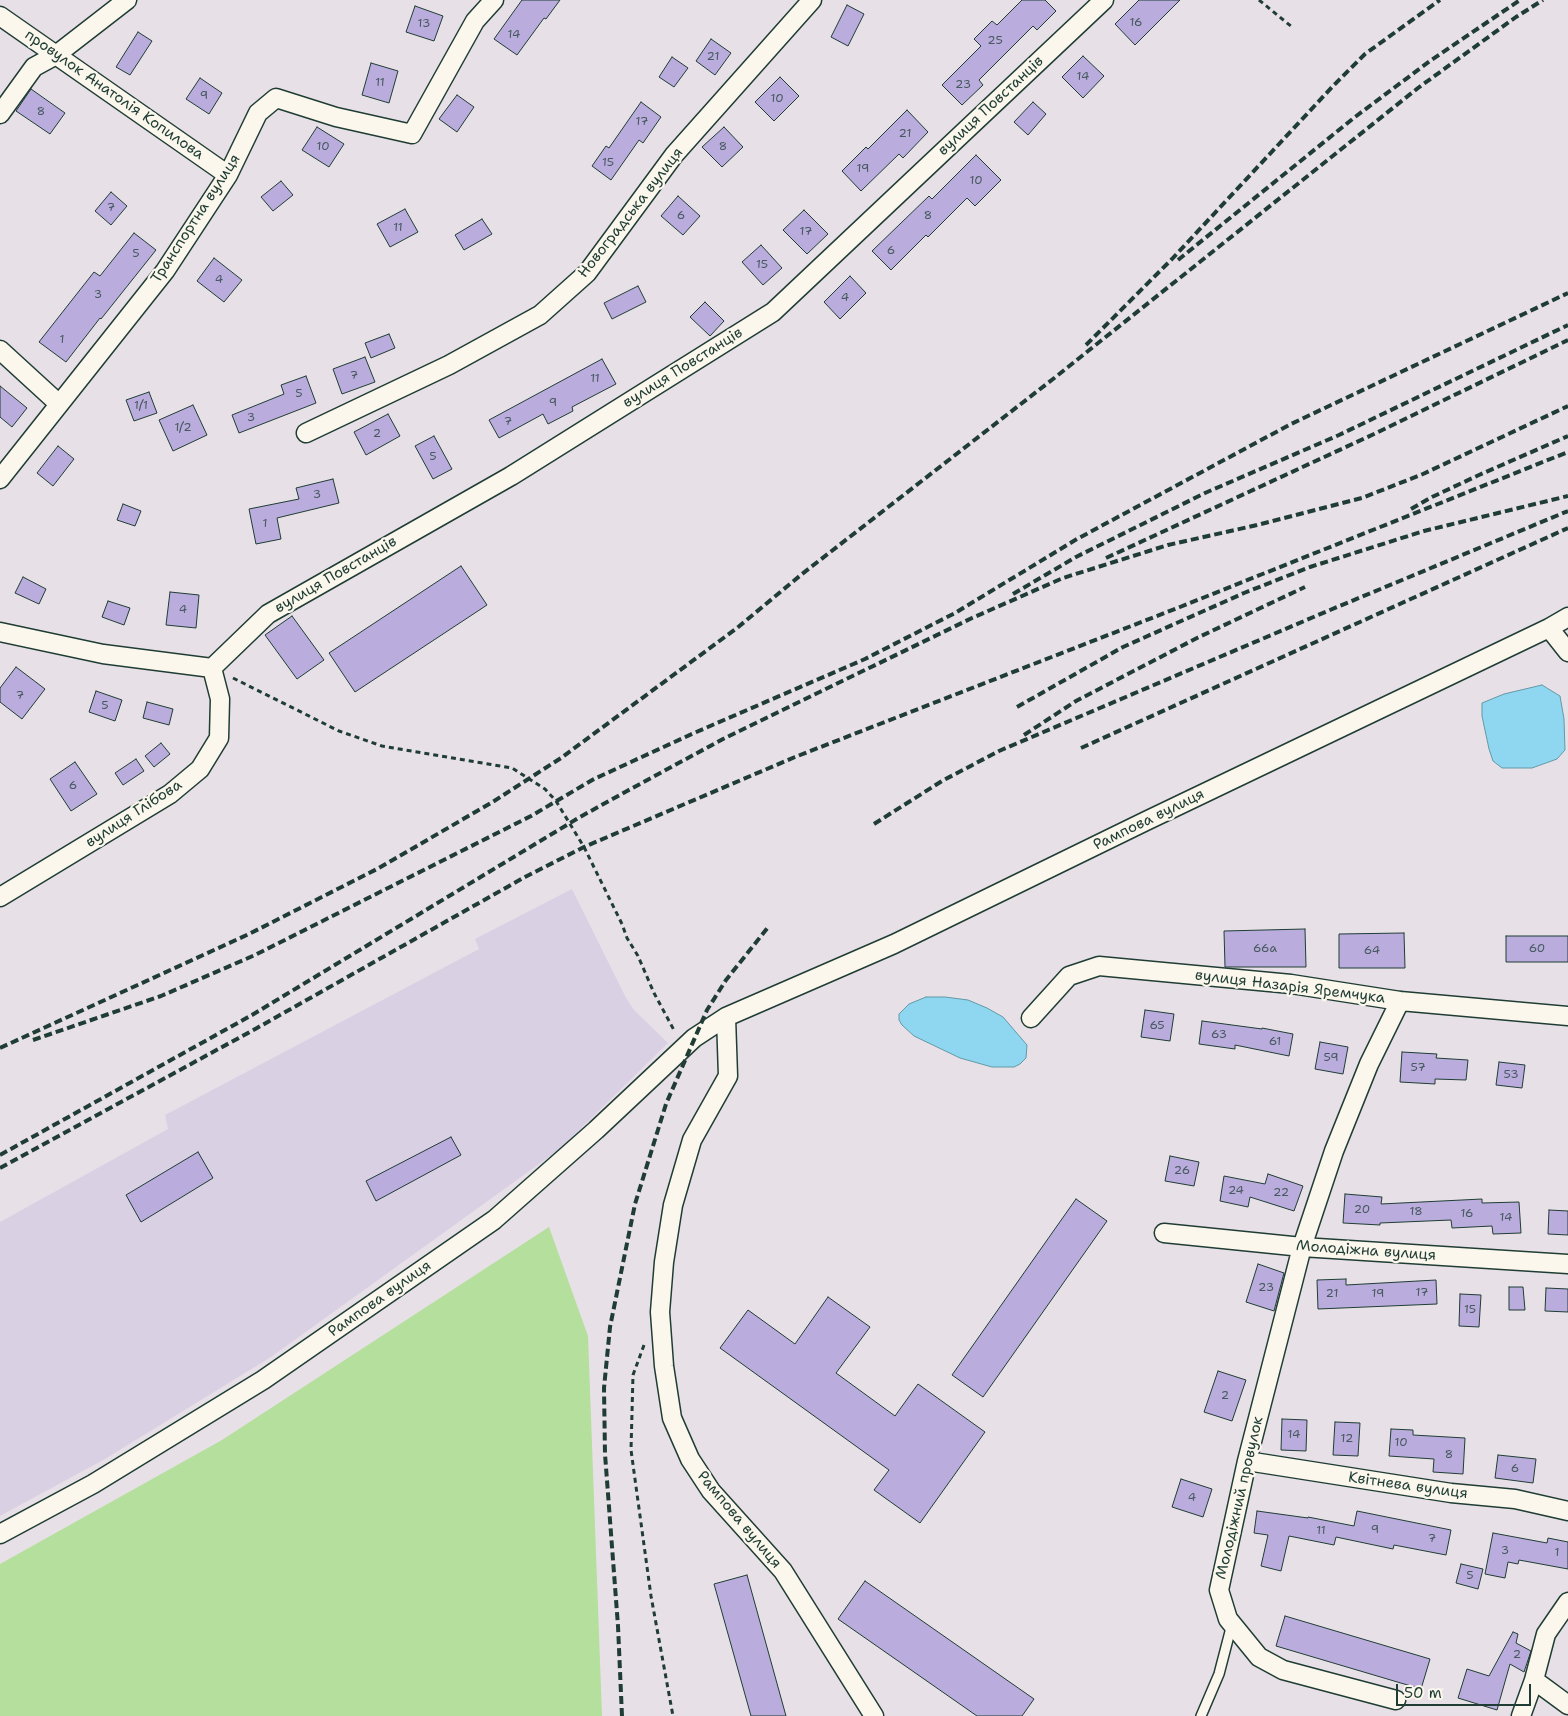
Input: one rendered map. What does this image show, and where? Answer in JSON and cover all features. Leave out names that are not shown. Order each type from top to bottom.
[{"type":"street","points":[[0,114],[34,67],[56,55],[127,0]]},
{"type":"street","name":"Транспортна вулиця","points":[[0,479],[165,271],[228,175],[258,113],[276,98],[336,117],[412,134],[475,21],[494,0]]},
{"type":"street","name":"Новоградська вулиця","points":[[306,433],[449,365],[540,315],[587,273],[674,155],[812,0]]},
{"type":"street","name":"вулиця Повстанців","points":[[212,668],[268,614],[511,476],[772,312],[1104,0]]},
{"type":"street","name":"провулок Анатолія Копилова","points":[[0,16],[228,175]]},
{"type":"street","points":[[0,350],[59,404]]},
{"type":"street","name":"Рампова вулиця","points":[[0,1534],[93,1484],[263,1380],[494,1220],[596,1130],[694,1038],[726,1017],[894,944],[1549,628],[1568,617]]},
{"type":"street","points":[[1549,628],[1568,652]]},
{"type":"street","points":[[0,632],[103,654],[212,668]]},
{"type":"street","name":"вулиця Глібова","points":[[0,897],[170,794],[200,769],[219,738],[220,699],[212,668]]},
{"type":"street","name":"вулиця Назарія Яремчука","points":[[1032,1018],[1069,976],[1099,966],[1291,984],[1400,1001],[1568,1016]]},
{"type":"street","name":"Молодіжний провулок","points":[[1396,1700],[1283,1670],[1259,1657],[1228,1619],[1219,1590],[1247,1461],[1302,1247],[1334,1151],[1369,1064],[1400,1001]]},
{"type":"street","name":"Рампова вулиця","points":[[726,1017],[728,1076],[692,1140],[673,1205],[664,1262],[660,1312],[664,1366],[672,1418],[690,1459],[700,1475],[711,1491],[783,1571],[874,1716]]},
{"type":"street","name":"Молодіжна вулиця","points":[[1164,1233],[1302,1247],[1568,1264]]},
{"type":"street","name":"Квітнева вулиця","points":[[1247,1461],[1451,1493],[1515,1499],[1568,1511]]},
{"type":"street","points":[[1521,1716],[1534,1680],[1546,1634],[1568,1602]]},
{"type":"street","points":[[1534,1680],[1568,1705]]},
{"type":"lane","points":[[1201,1716],[1219,1674],[1232,1624]]},
{"type":"path","points":[[1258,0],[1292,27]]},
{"type":"path","points":[[212,668],[339,731],[382,746],[512,768],[545,789],[556,801],[584,847],[669,1023],[677,1035],[684,1038],[694,1038]]},
{"type":"path","points":[[646,1342],[633,1375],[631,1450],[651,1596],[674,1716]]},
{"type":"shaded area","points":[[572,889],[626,998],[634,1010],[668,1043],[560,1149],[271,1357],[105,1459],[0,1516],[0,1222],[168,1129],[165,1115],[479,949],[475,939]]},
{"type":"green space","points":[[549,1227],[588,1336],[602,1716],[0,1716],[0,1564],[222,1440]]},
{"type":"water","points":[[1542,685],[1560,696],[1564,719],[1565,750],[1557,759],[1532,768],[1502,768],[1493,761],[1489,749],[1482,716],[1482,703],[1504,694]]},
{"type":"water","points":[[926,997],[968,1000],[1003,1017],[1027,1045],[1026,1058],[1014,1067],[992,1067],[960,1058],[914,1036],[902,1025],[899,1020],[899,1014],[909,1004]]},
{"type":"building","points":[[522,0],[560,0],[546,19],[544,18],[517,55],[494,39]]},
{"type":"building","points":[[1022,0],[1045,0],[1056,11],[1037,30],[1033,26],[979,80],[983,85],[962,105],[942,85],[981,46],[974,39],[992,21],[997,25]]},
{"type":"building","points":[[1139,0],[1180,0],[1135,45],[1115,24]]},
{"type":"building","points":[[847,5],[864,14],[848,46],[831,37]]},
{"type":"building","points":[[415,6],[443,16],[434,41],[406,32]]},
{"type":"building","points":[[138,32],[152,41],[130,75],[116,67]]},
{"type":"building","points":[[711,39],[731,53],[715,75],[696,61]]},
{"type":"building","points":[[1083,56],[1104,76],[1083,98],[1062,77]]},
{"type":"building","points":[[672,57],[688,68],[674,87],[659,77]]},
{"type":"building","points":[[371,63],[398,71],[389,103],[362,95]]},
{"type":"building","points":[[780,77],[799,96],[774,121],[755,102]]},
{"type":"building","points":[[200,78],[222,93],[209,114],[186,99]]},
{"type":"building","points":[[31,89],[65,113],[50,134],[16,111]]},
{"type":"building","points":[[457,95],[474,107],[457,132],[439,119]]},
{"type":"building","points":[[641,102],[661,117],[643,143],[639,140],[611,180],[592,166],[606,146],[609,148]]},
{"type":"building","points":[[1033,102],[1046,114],[1028,135],[1014,122]]},
{"type":"building","points":[[907,110],[928,132],[903,158],[899,154],[861,191],[842,171],[866,147],[868,149]]},
{"type":"building","points":[[317,127],[344,144],[329,167],[302,150]]},
{"type":"building","points":[[724,127],[743,147],[722,167],[702,147]]},
{"type":"building","points":[[976,155],[1001,180],[975,206],[967,198],[891,270],[872,251],[929,196],[932,199]]},
{"type":"building","points":[[281,181],[293,195],[273,211],[261,197]]},
{"type":"building","points":[[111,192],[127,206],[111,225],[95,211]]},
{"type":"building","points":[[678,196],[700,216],[683,235],[661,216]]},
{"type":"building","points":[[405,209],[418,232],[390,247],[377,224]]},
{"type":"building","points":[[804,210],[828,234],[807,254],[783,230]]},
{"type":"building","points":[[482,219],[492,234],[464,250],[455,235]]},
{"type":"building","points":[[134,233],[156,250],[66,362],[39,342],[94,272],[100,276]]},
{"type":"building","points":[[761,245],[782,268],[763,285],[742,262]]},
{"type":"building","points":[[214,258],[242,280],[224,302],[197,281]]},
{"type":"building","points":[[850,276],[866,293],[840,319],[824,302]]},
{"type":"building","points":[[638,286],[646,302],[612,319],[604,303]]},
{"type":"building","points":[[705,302],[724,321],[710,336],[690,317]]},
{"type":"building","points":[[389,334],[395,348],[371,358],[365,343]]},
{"type":"building","points":[[365,357],[375,382],[342,394],[333,369]]},
{"type":"building","points":[[602,359],[616,384],[572,407],[573,411],[548,424],[543,414],[499,438],[489,420]]},
{"type":"building","points":[[306,376],[316,403],[239,433],[232,415],[284,394],[281,385]]},
{"type":"building","points":[[0,386],[27,408],[12,427],[0,417]]},
{"type":"building","points":[[149,392],[157,413],[134,421],[126,400]]},
{"type":"building","points":[[193,405],[207,435],[173,451],[159,420]]},
{"type":"building","points":[[388,414],[400,436],[366,455],[354,432]]},
{"type":"building","points":[[434,436],[452,469],[433,479],[415,446]]},
{"type":"building","points":[[58,446],[74,459],[53,486],[37,473]]},
{"type":"building","points":[[333,479],[339,503],[277,518],[281,539],[256,544],[249,509],[299,499],[296,488]]},
{"type":"building","points":[[123,504],[141,511],[135,526],[117,520]]},
{"type":"building","points":[[461,566],[487,605],[355,692],[329,653]]},
{"type":"building","points":[[23,577],[46,589],[39,604],[15,593]]},
{"type":"building","points":[[170,592],[199,595],[196,628],[166,625]]},
{"type":"building","points":[[108,601],[130,608],[124,625],[102,617]]},
{"type":"building","points":[[292,616],[324,660],[297,679],[265,635]]},
{"type":"building","points":[[16,667],[45,689],[22,719],[0,702],[0,688]]},
{"type":"building","points":[[96,691],[122,700],[115,721],[89,712]]},
{"type":"building","points":[[147,702],[173,709],[169,725],[143,718]]},
{"type":"building","points":[[161,743],[170,754],[154,767],[145,756]]},
{"type":"building","points":[[136,759],[144,771],[123,785],[115,773]]},
{"type":"building","points":[[75,762],[97,794],[71,811],[50,779]]},
{"type":"building","points":[[1305,929],[1306,967],[1225,967],[1224,931]]},
{"type":"building","points":[[1404,933],[1405,968],[1339,968],[1339,934]]},
{"type":"building","points":[[1506,936],[1568,936],[1568,962],[1506,962]]},
{"type":"building","points":[[1145,1010],[1174,1014],[1170,1041],[1141,1037]]},
{"type":"building","points":[[1202,1021],[1262,1028],[1293,1034],[1289,1056],[1235,1045],[1235,1049],[1199,1044]]},
{"type":"building","points":[[1320,1042],[1348,1047],[1343,1074],[1315,1069]]},
{"type":"building","points":[[1402,1052],[1437,1054],[1436,1058],[1468,1060],[1466,1080],[1435,1079],[1435,1084],[1400,1082]]},
{"type":"building","points":[[1499,1062],[1525,1065],[1522,1088],[1496,1085]]},
{"type":"building","points":[[451,1137],[461,1155],[376,1201],[366,1181]]},
{"type":"building","points":[[198,1152],[213,1178],[141,1222],[126,1195]]},
{"type":"building","points":[[1170,1156],[1199,1162],[1194,1186],[1165,1181]]},
{"type":"building","points":[[1268,1174],[1303,1186],[1294,1211],[1250,1197],[1248,1207],[1220,1201],[1224,1176],[1265,1184]]},
{"type":"building","points":[[1345,1194],[1382,1197],[1381,1204],[1482,1199],[1482,1203],[1519,1202],[1521,1233],[1493,1234],[1492,1226],[1452,1228],[1451,1220],[1380,1223],[1380,1225],[1343,1223]]},
{"type":"building","points":[[1076,1199],[1107,1221],[983,1397],[952,1375]]},
{"type":"building","points":[[1549,1210],[1568,1211],[1568,1235],[1548,1234]]},
{"type":"building","points":[[1258,1264],[1284,1273],[1274,1311],[1246,1302]]},
{"type":"building","points":[[1346,1279],[1346,1285],[1436,1280],[1437,1304],[1318,1309],[1317,1280]]},
{"type":"building","points":[[1509,1287],[1523,1287],[1525,1310],[1509,1310]]},
{"type":"building","points":[[1546,1288],[1568,1289],[1568,1312],[1545,1311]]},
{"type":"building","points":[[1460,1294],[1481,1295],[1479,1327],[1459,1326]]},
{"type":"building","points":[[828,1297],[870,1327],[836,1373],[895,1416],[918,1384],[985,1432],[920,1523],[874,1490],[889,1470],[720,1348],[748,1310],[795,1344]]},
{"type":"building","points":[[1218,1371],[1246,1380],[1232,1421],[1204,1412]]},
{"type":"building","points":[[1282,1419],[1307,1420],[1306,1451],[1281,1450]]},
{"type":"building","points":[[1335,1422],[1360,1423],[1358,1456],[1333,1455]]},
{"type":"building","points":[[1391,1429],[1413,1430],[1413,1435],[1465,1438],[1463,1474],[1433,1472],[1434,1459],[1389,1456]]},
{"type":"building","points":[[1498,1455],[1536,1459],[1533,1483],[1495,1478]]},
{"type":"building","points":[[1181,1479],[1212,1489],[1203,1517],[1172,1507]]},
{"type":"building","points":[[1257,1511],[1308,1517],[1354,1526],[1357,1511],[1451,1530],[1446,1555],[1394,1545],[1393,1549],[1336,1537],[1334,1545],[1289,1536],[1281,1571],[1261,1566],[1268,1535],[1254,1533]]},
{"type":"building","points":[[1493,1533],[1547,1543],[1548,1538],[1568,1542],[1568,1569],[1519,1560],[1518,1564],[1508,1562],[1505,1578],[1485,1574]]},
{"type":"building","points":[[1461,1564],[1483,1569],[1478,1589],[1456,1583]]},
{"type":"building","points":[[747,1575],[786,1716],[751,1716],[714,1584]]},
{"type":"building","points":[[865,1581],[1034,1699],[1022,1716],[977,1716],[838,1619]]},
{"type":"building","points":[[1285,1616],[1430,1659],[1421,1689],[1276,1646]]},
{"type":"building","points":[[1513,1632],[1518,1634],[1516,1643],[1531,1651],[1524,1672],[1510,1664],[1497,1710],[1458,1698],[1467,1669],[1489,1676]]},
{"type":"railway","points":[[1086,345],[1172,259],[1365,54],[1440,0]]},
{"type":"railway","points":[[1178,260],[1355,117],[1430,61],[1520,0]]},
{"type":"railway","points":[[0,1048],[249,934],[377,869],[491,803],[561,758],[737,628],[802,574],[1053,379],[1418,88],[1516,17],[1543,0]]},
{"type":"railway","points":[[33,1040],[161,996],[255,955],[531,816],[594,779],[694,733],[865,659],[955,613],[1077,539],[1291,424],[1568,293]]},
{"type":"railway","points":[[1013,594],[1076,557],[1205,493],[1339,435],[1568,325]]},
{"type":"railway","points":[[1106,558],[1374,434],[1568,340]]},
{"type":"railway","points":[[0,1155],[252,1015],[580,817],[627,791],[723,739],[972,618],[1063,578],[1168,545],[1257,525],[1362,498],[1423,474],[1568,406]]},
{"type":"railway","points":[[1411,509],[1479,475],[1568,436]]},
{"type":"railway","points":[[0,1168],[257,1028],[525,877],[584,847],[795,757],[1180,607],[1568,452]]},
{"type":"railway","points":[[1017,707],[1123,647],[1244,593],[1310,567],[1424,531],[1568,496]]},
{"type":"railway","points":[[874,824],[942,781],[999,751],[1568,511]]},
{"type":"railway","points":[[1081,748],[1568,528]]},
{"type":"railway","points":[[1024,735],[1076,701],[1197,638],[1305,587]]},
{"type":"railway","points":[[622,1716],[618,1626],[605,1454],[604,1388],[610,1327],[635,1204],[666,1104],[707,1010],[726,980],[769,926]]}]
